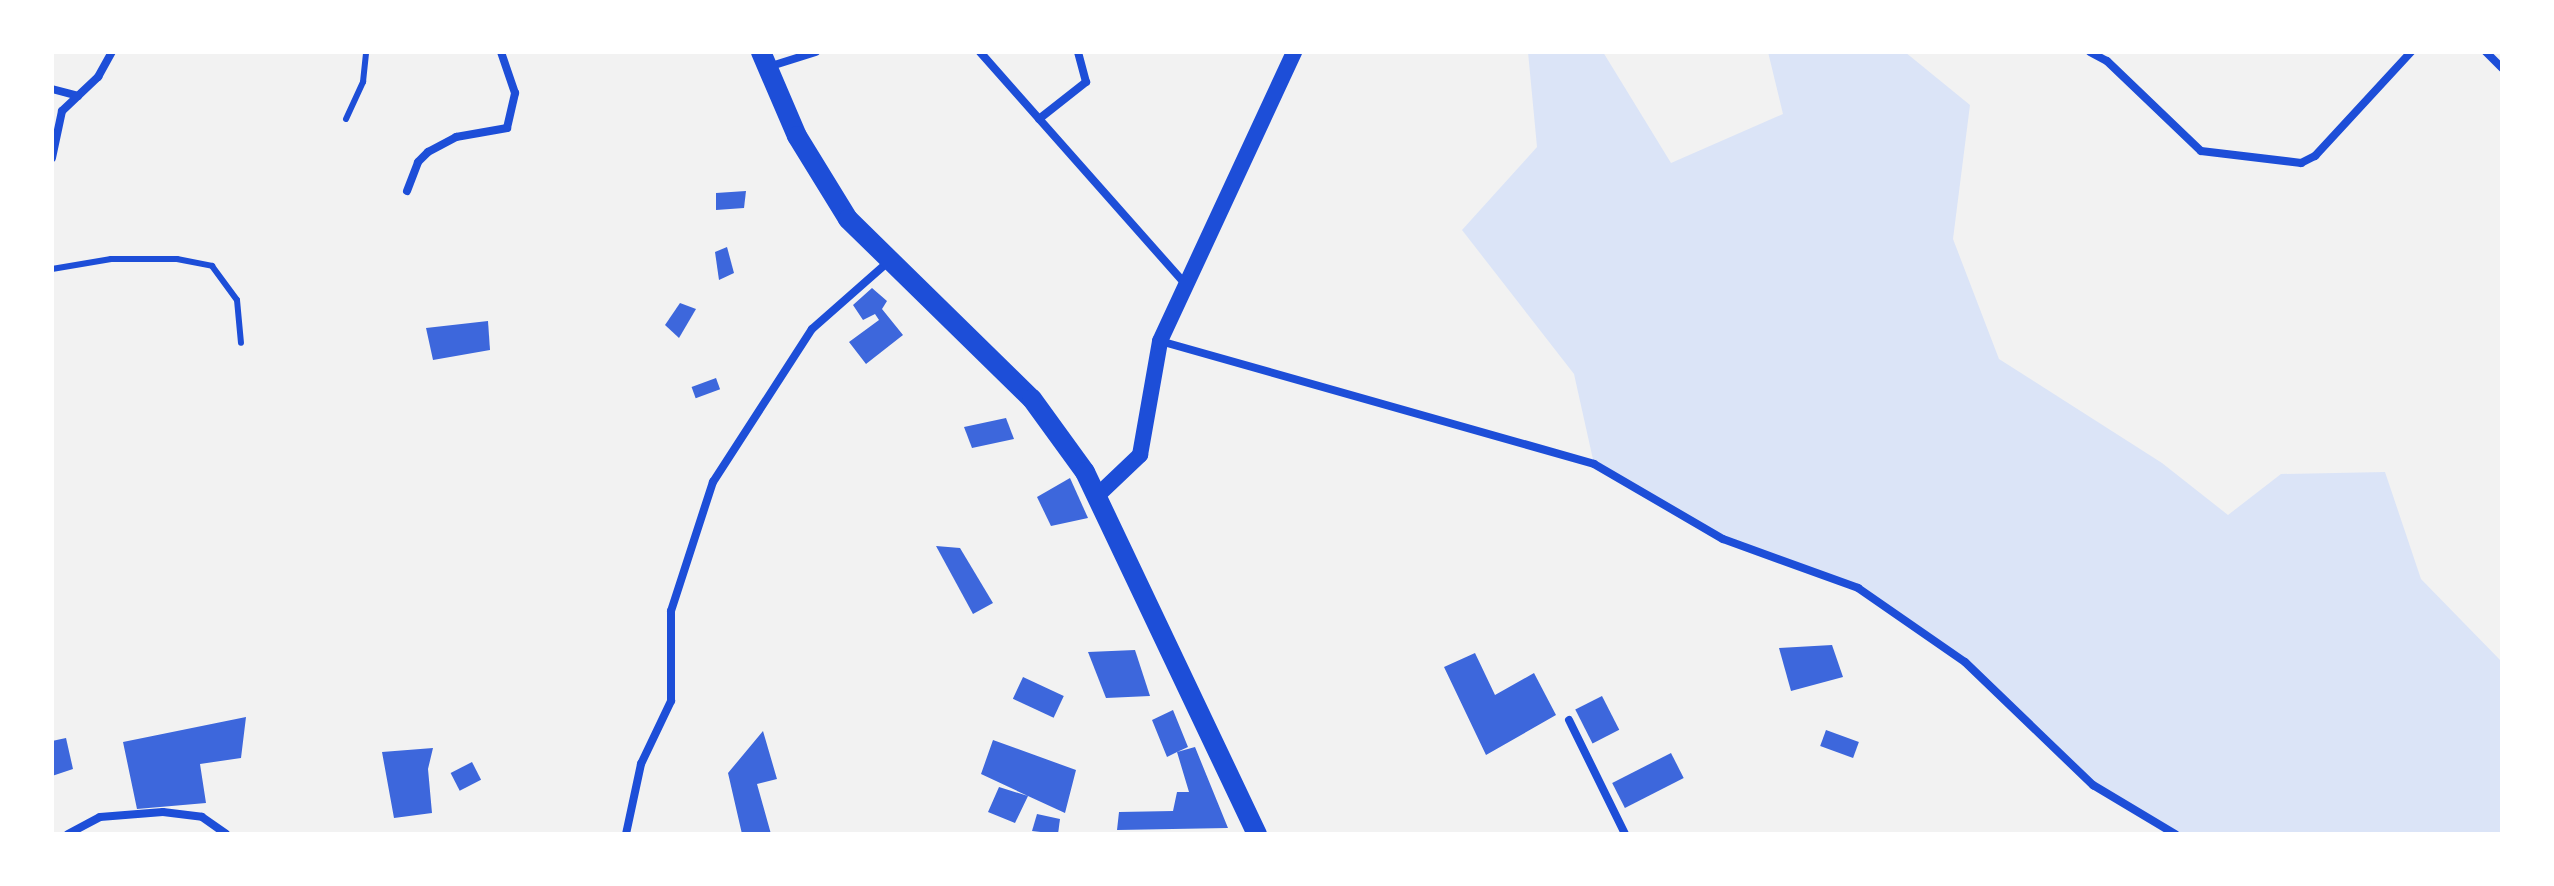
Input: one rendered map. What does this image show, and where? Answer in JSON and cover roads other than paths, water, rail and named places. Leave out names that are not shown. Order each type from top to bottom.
[{"type":"main road","points":[[1099,494],[1140,455],[1160,341],[1294,52]]},
{"type":"main road","points":[[765,60],[823,185],[890,260],[1032,399],[1099,494],[1257,834]]},
{"type":"street","points":[[52,158],[62,111],[98,77],[112,52]]},
{"type":"street","points":[[407,191],[418,162],[428,152],[456,137],[507,128],[515,93],[501,52]]},
{"type":"street","points":[[765,60],[816,52]]},
{"type":"street","points":[[980,52],[1187,285]]},
{"type":"street","points":[[1039,119],[1086,82],[1078,52]]},
{"type":"street","points":[[2090,52],[2107,61],[2201,151],[2301,163],[2315,156],[2411,52]]},
{"type":"street","points":[[2486,52],[2502,68]]},
{"type":"street","points":[[52,89],[78,96]]},
{"type":"street","points":[[626,834],[641,764],[671,701],[671,611],[713,482],[812,329],[890,260]]},
{"type":"street","points":[[1160,341],[1594,464],[1723,539],[1858,588],[1965,662],[2093,785],[2175,834]]},
{"type":"street","points":[[1569,720],[1625,834]]},
{"type":"street","points":[[68,834],[100,817],[163,812],[202,817],[221,832]]},
{"type":"lane","points":[[346,119],[363,82],[366,52]]},
{"type":"lane","points":[[52,269],[111,259],[177,259],[212,266],[237,300],[241,343]]}]
